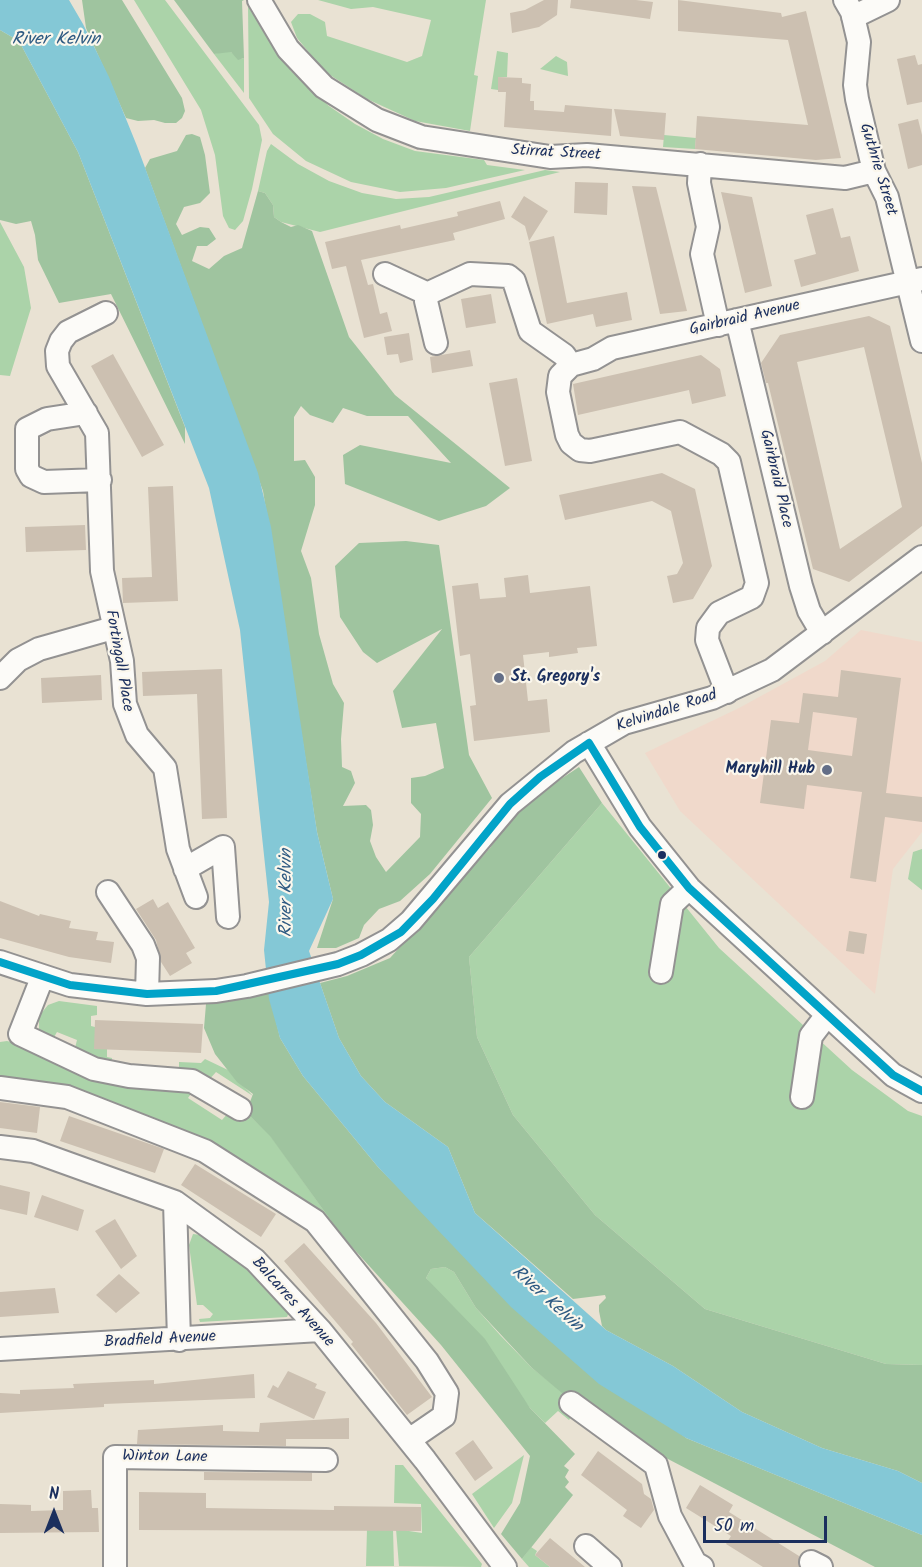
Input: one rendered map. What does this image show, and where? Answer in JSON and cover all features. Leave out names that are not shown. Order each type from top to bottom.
[{"type":"street","name":"Stirrat Street","points":[[259,0],[288,49],[314,78],[348,104],[407,133],[509,153],[550,157],[582,154],[845,178],[874,171]]},
{"type":"street","points":[[849,9],[888,0]]},
{"type":"street","name":"Guthrie Street","points":[[849,9],[860,48],[855,91],[874,171],[887,197],[915,281],[922,341]]},
{"type":"street","name":"Gairbraid Place","points":[[700,164],[699,183],[708,227],[702,254],[728,323],[801,586],[809,611],[822,633]]},
{"type":"street","points":[[385,274],[428,294]]},
{"type":"street","points":[[436,343],[426,301],[428,294],[470,274],[508,276],[514,281],[530,331],[564,355],[571,365],[560,376],[558,387],[567,435],[576,447],[590,451],[680,432],[721,454],[729,462],[757,583],[752,597],[718,613],[708,628],[707,640],[727,692]]},
{"type":"street","name":"Gairbraid Avenue","points":[[571,365],[593,359],[612,348],[915,281]]},
{"type":"street","name":"Fortingall Place","points":[[106,313],[68,332],[57,351],[61,372],[97,433],[102,571],[122,661],[125,704],[137,735],[165,768],[174,835],[184,869],[196,897]]},
{"type":"street","points":[[86,413],[46,419],[27,429],[27,469],[31,476],[44,482],[100,480]]},
{"type":"street","name":"Kelvindale Road","points":[[0,962],[42,978],[104,990],[147,994],[216,991],[338,964],[362,955],[401,932],[433,899],[510,804],[540,777],[588,743],[635,719],[727,692],[772,670],[922,557]]},
{"type":"street","points":[[0,678],[18,660],[39,649],[113,628]]},
{"type":"street","points":[[588,743],[640,827],[689,888],[893,1075],[922,1091]]},
{"type":"street","points":[[184,869],[223,848],[228,916]]},
{"type":"street","points":[[662,972],[671,907],[689,888]]},
{"type":"street","points":[[108,892],[143,945],[148,958],[147,994]]},
{"type":"street","points":[[42,978],[10,1034],[94,1069],[129,1076],[192,1081],[240,1109]]},
{"type":"street","points":[[802,1097],[811,1036],[827,1015]]},
{"type":"street","points":[[0,1088],[67,1097],[205,1151],[315,1221],[419,1352],[447,1393],[444,1416],[409,1440]]},
{"type":"street","name":"Balcarres Avenue","points":[[0,1147],[33,1151],[175,1202],[255,1260],[320,1330],[409,1440],[505,1567]]},
{"type":"street","points":[[175,1202],[179,1340]]},
{"type":"street","name":"Bradfield Avenue","points":[[0,1350],[320,1330]]},
{"type":"street","points":[[571,1404],[656,1465],[670,1516],[696,1566]]},
{"type":"street","name":"Winton Lane","points":[[115,1567],[115,1457],[326,1460]]},
{"type":"street","points":[[586,1546],[610,1567]]},
{"type":"shaded area","points":[[861,630],[922,642],[922,832],[893,869],[875,994],[680,811],[645,753],[739,708],[825,661]]},
{"type":"green space","points":[[82,0],[122,0],[182,98],[185,111],[176,123],[126,118],[86,28]]},
{"type":"green space","points":[[134,0],[165,0],[259,125],[262,140],[252,189],[243,221],[235,230],[229,228],[223,216],[215,155],[201,110]]},
{"type":"green space","points":[[174,0],[244,0],[242,1],[244,58],[238,60],[231,52],[214,54]]},
{"type":"green space","points":[[318,0],[486,0],[474,75],[478,76],[470,131],[415,121],[367,99],[330,75],[316,61],[297,38],[291,22],[298,14],[310,14],[325,22],[327,36],[407,62],[422,56],[431,20],[373,7],[351,9]]},
{"type":"green space","points":[[248,6],[267,38],[292,72],[329,106],[355,124],[383,139],[415,151],[484,160],[487,165],[525,170],[446,188],[400,192],[351,182],[306,161],[273,134],[249,98]]},
{"type":"green space","points":[[0,30],[19,41],[78,152],[185,427],[185,444],[111,294],[59,303],[38,260],[31,221],[16,224],[0,220]]},
{"type":"green space","points":[[497,51],[508,53],[507,77],[498,77],[498,90],[491,89]]},
{"type":"green space","points":[[231,52],[241,59],[244,58],[244,93],[214,54]]},
{"type":"green space","points":[[556,56],[567,62],[568,76],[540,69]]},
{"type":"green space","points":[[192,134],[200,137],[210,193],[200,203],[184,207],[176,224],[182,235],[200,227],[209,228],[216,239],[207,246],[197,246],[192,261],[209,269],[224,256],[242,248],[258,191],[265,193],[273,205],[274,217],[291,227],[298,225],[312,231],[349,337],[395,395],[510,488],[486,506],[439,521],[345,484],[343,455],[360,445],[451,463],[408,416],[367,416],[343,408],[333,423],[310,415],[301,406],[294,417],[294,461],[305,460],[315,477],[315,505],[301,551],[311,578],[319,634],[333,684],[344,703],[341,739],[342,767],[351,771],[355,783],[343,806],[366,805],[371,810],[373,825],[370,841],[376,857],[386,872],[420,837],[421,814],[411,803],[411,778],[425,776],[444,768],[436,723],[402,728],[393,691],[442,629],[377,663],[363,652],[340,617],[335,566],[359,543],[406,541],[439,545],[469,755],[492,798],[430,874],[400,901],[379,909],[364,925],[359,938],[336,948],[317,948],[333,899],[317,832],[263,491],[145,168],[150,159],[177,151],[186,135]]},
{"type":"green space","points":[[664,135],[696,138],[695,149],[663,147]]},
{"type":"green space","points":[[271,144],[298,164],[329,181],[362,193],[396,199],[429,197],[545,170],[560,172],[320,232],[281,222],[274,217],[273,205],[265,193],[258,191],[267,151]]},
{"type":"green space","points":[[0,222],[24,267],[31,308],[10,376],[0,375]]},
{"type":"green space","points":[[579,767],[602,803],[469,957],[477,1037],[513,1115],[595,1215],[705,1309],[886,1364],[922,1365],[922,1483],[898,1471],[822,1448],[742,1412],[673,1366],[606,1330],[602,1326],[599,1311],[599,1305],[606,1298],[605,1295],[573,1299],[475,1213],[448,1147],[385,1102],[361,1076],[339,1038],[320,983],[347,976],[390,958],[490,848],[520,806]]},
{"type":"green space","points":[[602,803],[719,948],[852,1070],[908,1111],[922,1116],[922,1365],[886,1364],[705,1309],[595,1215],[513,1115],[477,1037],[469,957]]},
{"type":"green space","points":[[922,849],[922,890],[908,879],[913,852]]},
{"type":"green space","points":[[269,991],[280,1038],[303,1076],[378,1167],[434,1223],[686,1438],[922,1535],[922,1567],[875,1567],[622,1435],[568,1398],[532,1368],[476,1308],[454,1272],[445,1267],[431,1269],[426,1278],[485,1339],[530,1408],[575,1454],[564,1466],[569,1470],[565,1477],[569,1482],[565,1487],[573,1495],[522,1559],[501,1534],[520,1503],[530,1456],[441,1345],[342,1236],[270,1136],[246,1112],[253,1094],[237,1082],[215,1054],[204,1028],[206,1004]]},
{"type":"green space","points":[[59,1001],[97,1006],[97,1015],[91,1016],[91,1026],[95,1027],[107,1049],[107,1057],[112,1058],[111,1065],[75,1048],[77,1040],[57,1032],[53,1039],[39,1032],[39,1016],[48,1005]]},
{"type":"green space","points":[[7,1041],[193,1091],[188,1098],[222,1120],[229,1112],[246,1112],[270,1135],[342,1236],[211,1142],[0,1078],[0,1042]]},
{"type":"green space","points":[[205,1059],[228,1070],[253,1096],[216,1072],[208,1081],[179,1074],[179,1062],[201,1063]]},
{"type":"green space","points":[[193,1234],[201,1235],[243,1265],[289,1312],[287,1317],[200,1322],[199,1319],[210,1318],[213,1314],[203,1305],[197,1305],[189,1245]]},
{"type":"green space","points":[[445,1267],[454,1272],[476,1308],[500,1335],[532,1368],[570,1398],[572,1416],[569,1420],[558,1411],[545,1423],[530,1408],[426,1278],[431,1269]]},
{"type":"green space","points":[[524,1455],[512,1503],[494,1528],[472,1494]]},
{"type":"green space","points":[[395,1465],[403,1465],[482,1564],[481,1567],[399,1566],[396,1529],[422,1533],[421,1504],[394,1503]]},
{"type":"green space","points":[[367,1529],[393,1529],[394,1566],[366,1566]]},
{"type":"green space","points":[[531,1547],[537,1551],[535,1555],[550,1567],[529,1567],[522,1559]]},
{"type":"water","name":"River Kelvin","points":[[0,0],[69,0],[83,24],[109,77],[137,146],[258,473],[271,527],[317,832],[333,899],[309,951],[339,1038],[361,1076],[385,1102],[448,1147],[475,1213],[606,1330],[673,1366],[742,1412],[822,1448],[898,1471],[922,1483],[922,1535],[686,1438],[599,1384],[511,1307],[378,1167],[303,1076],[280,1038],[269,999],[264,950],[269,902],[240,630],[209,488],[78,152],[19,41],[0,30]]},
{"type":"building","points":[[544,0],[558,0],[557,15],[539,27],[512,33],[510,13],[525,10]]},
{"type":"building","points":[[571,0],[653,2],[650,19],[570,8]]},
{"type":"building","points":[[678,0],[781,13],[782,17],[806,11],[841,158],[816,160],[695,149],[697,116],[808,125],[788,40],[678,31]]},
{"type":"building","points":[[915,55],[918,65],[922,64],[922,102],[907,105],[897,59]]},
{"type":"building","points":[[498,77],[522,78],[522,83],[531,84],[530,101],[534,101],[534,110],[564,112],[565,105],[612,109],[611,136],[504,127],[506,92],[498,92]]},
{"type":"building","points":[[614,109],[666,113],[664,140],[620,136]]},
{"type":"building","points":[[918,119],[922,135],[922,165],[908,169],[898,124]]},
{"type":"building","points":[[575,182],[608,183],[607,215],[574,213]]},
{"type":"building","points":[[632,186],[656,187],[687,311],[660,314]]},
{"type":"building","points":[[721,192],[752,197],[772,286],[745,293]]},
{"type":"building","points":[[524,196],[548,211],[529,241],[525,226],[511,217]]},
{"type":"building","points":[[500,201],[505,219],[453,233],[455,240],[361,260],[368,285],[373,284],[380,314],[387,312],[392,331],[364,338],[346,266],[332,269],[325,242],[400,225],[401,229],[458,216],[457,212]]},
{"type":"building","points":[[833,208],[841,238],[850,236],[859,271],[801,287],[794,260],[816,254],[806,215]]},
{"type":"building","points":[[554,236],[567,303],[627,292],[632,320],[596,327],[593,314],[547,324],[529,242]]},
{"type":"building","points":[[491,294],[496,323],[466,328],[461,299]]},
{"type":"building","points":[[869,316],[890,326],[922,463],[922,526],[849,582],[813,569],[768,383],[766,383],[761,363],[780,335]],"holes":[[[864,347],[902,507],[840,549],[797,362]]]},
{"type":"building","points":[[409,333],[413,360],[400,363],[398,354],[387,355],[384,337]]},
{"type":"building","points":[[470,350],[473,366],[432,373],[430,357]]},
{"type":"building","points":[[113,354],[164,445],[142,457],[91,366]]},
{"type":"building","points":[[701,355],[720,369],[726,396],[692,404],[689,390],[578,415],[573,384]]},
{"type":"building","points":[[517,378],[532,461],[505,466],[489,383]]},
{"type":"building","points":[[662,473],[695,489],[712,566],[693,599],[673,603],[667,576],[677,574],[683,563],[671,511],[652,501],[565,520],[559,495]]},
{"type":"building","points":[[173,486],[178,601],[123,603],[122,578],[152,577],[148,487]]},
{"type":"building","points":[[85,525],[86,550],[26,552],[25,527]]},
{"type":"building","name":"St. Gregory's","points":[[528,575],[530,593],[590,586],[597,646],[577,648],[578,653],[549,657],[549,652],[523,655],[528,701],[547,699],[550,732],[474,741],[470,706],[476,705],[470,654],[460,656],[452,586],[478,583],[480,599],[506,597],[504,578]]},
{"type":"building","points":[[222,669],[227,818],[202,819],[197,694],[143,696],[142,672]]},
{"type":"building","name":"Maryhill Hub","points":[[841,670],[901,678],[886,793],[922,797],[922,822],[885,817],[876,882],[850,878],[862,792],[807,785],[804,809],[760,803],[771,720],[799,723],[803,693],[838,697]],"holes":[[[813,712],[857,718],[852,756],[808,750]]]},
{"type":"building","points":[[101,675],[102,700],[42,703],[41,678]]},
{"type":"building","points":[[153,899],[158,908],[168,902],[195,948],[186,953],[192,963],[170,976],[161,962],[156,940],[136,909]]},
{"type":"building","points":[[0,901],[39,916],[40,914],[71,921],[69,928],[98,932],[96,940],[114,942],[111,963],[69,957],[0,938]]},
{"type":"building","points":[[849,931],[867,934],[864,954],[846,951]]},
{"type":"building","points":[[95,1020],[203,1024],[201,1053],[94,1049]]},
{"type":"building","points":[[0,1102],[40,1107],[37,1133],[0,1128]]},
{"type":"building","points":[[69,1116],[164,1149],[155,1173],[60,1141]]},
{"type":"building","points":[[195,1164],[276,1214],[261,1237],[181,1185]]},
{"type":"building","points":[[0,1185],[30,1192],[27,1215],[0,1209]]},
{"type":"building","points":[[42,1195],[84,1210],[78,1231],[34,1217]]},
{"type":"building","points":[[115,1219],[137,1256],[121,1269],[95,1231]]},
{"type":"building","points":[[304,1243],[376,1323],[432,1397],[407,1415],[351,1344],[353,1342],[284,1261]]},
{"type":"building","points":[[119,1274],[140,1293],[116,1313],[96,1295]]},
{"type":"building","points":[[55,1288],[59,1313],[0,1317],[0,1292]]},
{"type":"building","points":[[288,1371],[317,1384],[315,1388],[326,1392],[314,1419],[267,1397],[273,1385],[278,1388]]},
{"type":"building","points":[[254,1374],[255,1398],[104,1404],[104,1407],[0,1413],[0,1393],[20,1394],[20,1390],[74,1388],[73,1384],[154,1380],[154,1384]]},
{"type":"building","points":[[349,1418],[349,1439],[286,1439],[286,1446],[137,1444],[138,1430],[223,1425],[223,1431],[259,1432],[260,1423]]},
{"type":"building","points":[[473,1440],[493,1468],[475,1481],[455,1453]]},
{"type":"building","points":[[598,1451],[642,1484],[644,1494],[651,1499],[654,1510],[641,1528],[623,1516],[627,1510],[581,1475]]},
{"type":"building","points":[[204,1472],[312,1473],[312,1481],[204,1480]]},
{"type":"building","points":[[700,1485],[733,1505],[729,1512],[799,1556],[799,1567],[763,1567],[726,1544],[731,1536],[686,1508]]},
{"type":"building","points":[[91,1490],[92,1508],[98,1508],[99,1532],[0,1533],[0,1504],[31,1505],[31,1511],[63,1510],[63,1491]]},
{"type":"building","points":[[139,1492],[206,1493],[206,1508],[334,1510],[334,1506],[421,1507],[421,1531],[139,1530]]},
{"type":"building","points":[[550,1538],[585,1567],[550,1567],[535,1555]]},
{"type":"transit line","points":[[589,743],[640,827],[689,888],[893,1075],[922,1091]]},
{"type":"transit line","points":[[0,962],[70,985],[147,994],[216,991],[338,964],[361,955],[401,932],[433,899],[510,804],[540,777],[589,743]]},
{"type":"place","name":"St. Gregory's","points":[[499,678]]},
{"type":"place","name":"Maryhill Hub","points":[[827,770]]}]
